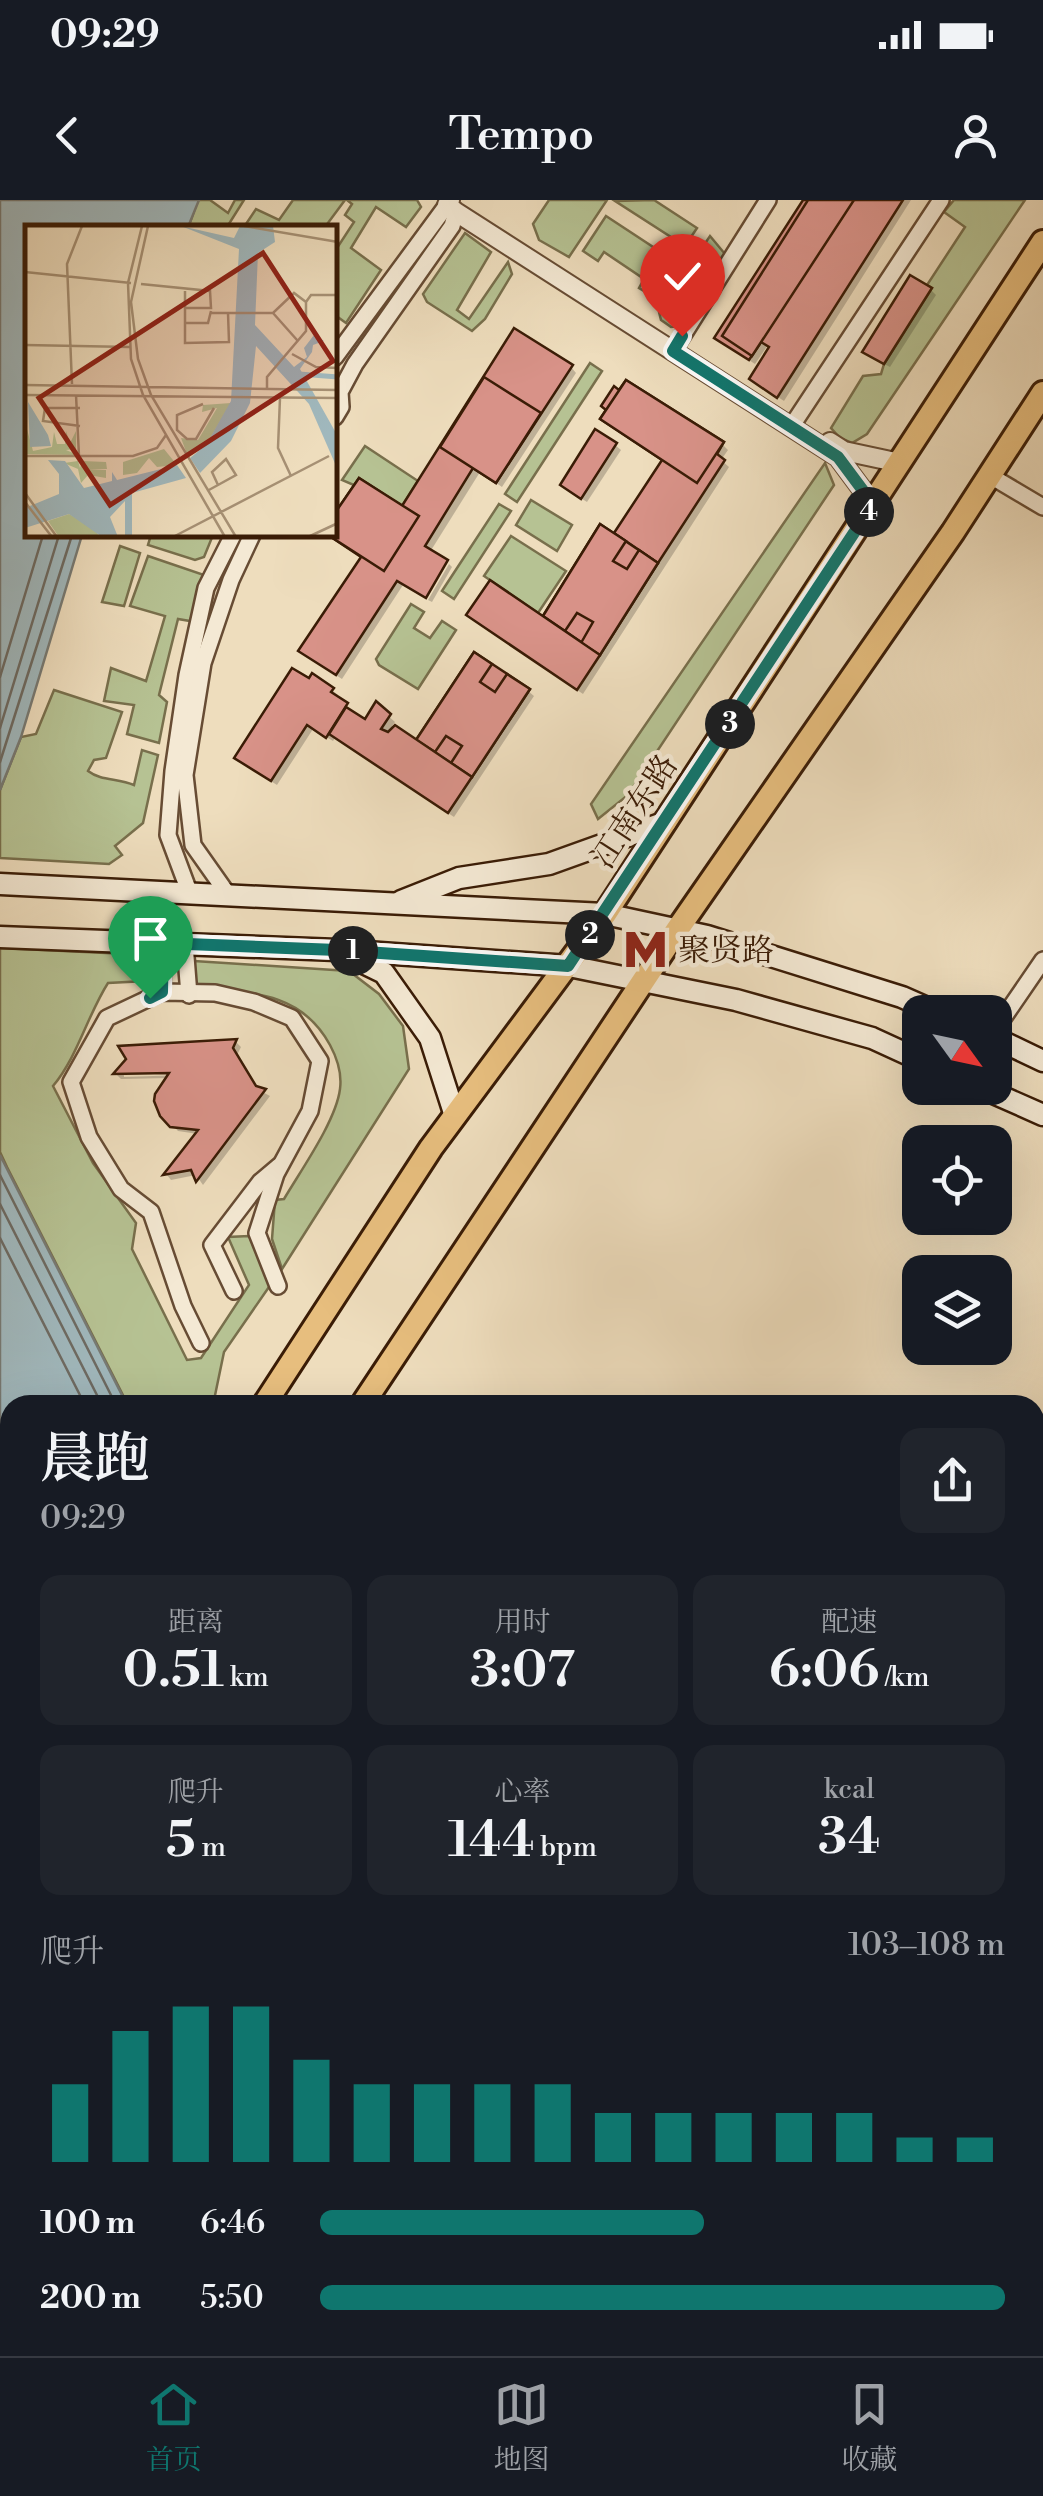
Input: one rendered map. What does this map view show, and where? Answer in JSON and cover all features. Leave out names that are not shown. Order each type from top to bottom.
[{"type":"main road","name":"江南东路","points":[[271,1395],[454,1116],[606,914],[1043,242]]},
{"type":"main road","points":[[369,1395],[677,930],[1043,394]]},
{"type":"main road","points":[[392,904],[459,878],[549,864],[666,822]]},
{"type":"main road","points":[[0,884],[606,914],[707,936],[902,998]]},
{"type":"main road","points":[[0,937],[337,950],[568,966],[770,1009],[872,1038],[902,1052]]},
{"type":"main road","points":[[337,950],[384,974],[430,1038],[454,1116]]},
{"type":"main road","points":[[1012,1046],[1043,1061]]},
{"type":"main road","points":[[1012,1101],[1043,1115]]},
{"type":"street","points":[[675,348],[768,200]]},
{"type":"street","points":[[793,423],[941,200]]},
{"type":"street","points":[[456,204],[793,423],[844,451],[900,462]]},
{"type":"street","points":[[338,353],[456,204]]},
{"type":"street","points":[[338,412],[340,392],[355,364],[452,226],[456,204]]},
{"type":"street","points":[[793,423],[838,457],[873,504]]},
{"type":"street","points":[[989,476],[1043,506]]},
{"type":"street","points":[[180,893],[168,835],[172,772],[206,588],[231,538]]},
{"type":"street","points":[[229,896],[192,845],[184,774],[204,662],[230,580],[251,538]]},
{"type":"street","points":[[162,992],[174,943]]},
{"type":"street","points":[[174,943],[189,995]]},
{"type":"street","points":[[1012,1005],[1043,960]]},
{"type":"street","points":[[200,1342],[150,1212],[121,1189],[89,1137],[71,1082],[107,1018],[162,992],[215,992],[254,1002],[292,1018],[320,1061],[310,1112],[282,1163],[257,1234],[278,1286]]},
{"type":"street","points":[[234,1291],[212,1245],[260,1182],[282,1163]]},
{"type":"green space","points":[[198,200],[210,200],[228,213],[235,200],[244,200],[228,225],[189,225]]},
{"type":"green space","points":[[293,200],[345,200],[326,225],[245,225],[256,209],[279,220]]},
{"type":"green space","points":[[347,200],[417,200],[421,207],[406,227],[376,207],[351,248],[381,270],[346,323],[338,317],[338,246],[354,222],[345,215],[352,204]]},
{"type":"green space","points":[[549,200],[607,200],[569,257],[539,240],[533,224]]},
{"type":"green space","points":[[654,200],[697,228],[685,246],[615,201]]},
{"type":"green space","points":[[954,200],[1025,200],[867,434],[852,443],[840,438],[831,428],[863,376],[881,374],[932,288],[927,285],[965,227],[944,212]]},
{"type":"green space","points":[[606,216],[676,262],[654,297],[639,288],[644,279],[604,252],[598,261],[583,251]]},
{"type":"green space","points":[[465,233],[491,252],[457,310],[469,319],[508,262],[512,274],[485,319],[472,331],[427,302],[423,294]]},
{"type":"green space","points":[[710,236],[725,254],[680,326],[671,327],[661,320],[659,312]]},
{"type":"green space","points":[[590,363],[602,371],[517,502],[505,494]]},
{"type":"green space","points":[[365,446],[418,481],[402,506],[342,480]]},
{"type":"green space","points":[[825,463],[834,485],[628,795],[598,819],[591,804]]},
{"type":"green space","points":[[531,500],[572,525],[557,551],[516,525]]},
{"type":"green space","points":[[499,504],[511,511],[454,599],[442,591]]},
{"type":"green space","points":[[511,536],[566,571],[538,613],[484,576]]},
{"type":"green space","points":[[150,538],[212,538],[204,557],[195,560],[148,545]]},
{"type":"green space","points":[[120,546],[140,553],[124,606],[102,602]]},
{"type":"green space","points":[[148,556],[204,575],[190,621],[178,619],[159,695],[167,702],[159,743],[127,734],[134,705],[104,701],[111,668],[146,681],[165,616],[130,606]]},
{"type":"green space","points":[[411,604],[424,612],[414,628],[430,638],[442,621],[456,630],[418,689],[379,665],[376,659]]},
{"type":"green space","points":[[54,690],[122,712],[106,758],[94,760],[88,771],[134,785],[142,750],[158,755],[143,823],[115,846],[122,855],[109,864],[0,858],[0,790],[21,737],[36,734]]},
{"type":"green space","points":[[0,948],[148,955],[146,981],[108,983],[53,1086],[93,1163],[136,1223],[132,1249],[187,1360],[201,1358],[249,1285],[228,1237],[249,1236],[271,1284],[224,1352],[215,1395],[123,1395],[0,1152]]},
{"type":"green space","points":[[194,961],[349,971],[379,994],[403,1026],[409,1069],[282,1269],[272,1239],[275,1200],[284,1199],[332,1116],[340,1089],[338,1066],[317,1026],[286,1003],[250,993],[188,988]]},
{"type":"water","points":[[0,200],[199,200],[189,225],[25,225],[25,538],[81,538],[21,737],[0,790]]},
{"type":"water","points":[[0,1155],[122,1395],[0,1395]]},
{"type":"building","points":[[803,200],[903,200],[777,398],[749,379],[769,347],[761,342],[749,360],[714,338]]},
{"type":"building","points":[[808,200],[854,200],[752,356],[722,336]]},
{"type":"building","points":[[910,275],[932,288],[884,364],[862,352]]},
{"type":"building","points":[[514,328],[573,365],[496,483],[473,468],[425,546],[448,560],[426,598],[397,581],[336,675],[298,651],[361,557],[332,538],[338,538],[338,509],[359,478],[402,506]]},
{"type":"building","points":[[484,377],[541,413],[496,483],[440,447]]},
{"type":"building","points":[[626,380],[724,442],[717,454],[725,460],[658,563],[614,533],[662,460],[600,419],[606,410],[601,406],[614,386],[619,390]]},
{"type":"building","points":[[626,380],[724,442],[697,483],[600,419]]},
{"type":"building","points":[[595,429],[617,443],[581,499],[560,485]]},
{"type":"building","points":[[359,478],[419,516],[384,571],[333,538],[338,538],[338,509]]},
{"type":"building","points":[[600,524],[658,563],[600,655],[543,616]]},
{"type":"building","points":[[600,524],[626,541],[613,561],[627,569],[639,550],[658,563],[600,655],[581,643],[593,622],[577,613],[565,631],[543,616]]},
{"type":"building","points":[[490,580],[600,655],[577,690],[466,615]]},
{"type":"building","points":[[474,652],[530,689],[472,777],[416,740]]},
{"type":"building","points":[[474,652],[492,664],[480,682],[495,692],[507,674],[530,689],[472,777],[451,763],[462,746],[446,736],[435,752],[416,740]]},
{"type":"building","points":[[292,668],[309,678],[312,673],[348,703],[326,738],[307,725],[271,781],[234,758]]},
{"type":"building","points":[[376,701],[391,714],[381,729],[388,732],[395,725],[472,777],[448,813],[329,734],[346,707],[365,719]]},
{"type":"building","points":[[237,1039],[233,1048],[256,1086],[266,1089],[196,1182],[191,1170],[163,1175],[198,1130],[170,1127],[160,1116],[155,1094],[169,1073],[113,1074],[126,1059],[118,1046]]},
{"type":"place","name":"聚贤路","points":[[645,950]]},
{"type":"route","points":[[150,998],[162,992],[163,943],[568,966],[606,914],[873,504],[838,457],[673,351],[682,336]]}]
